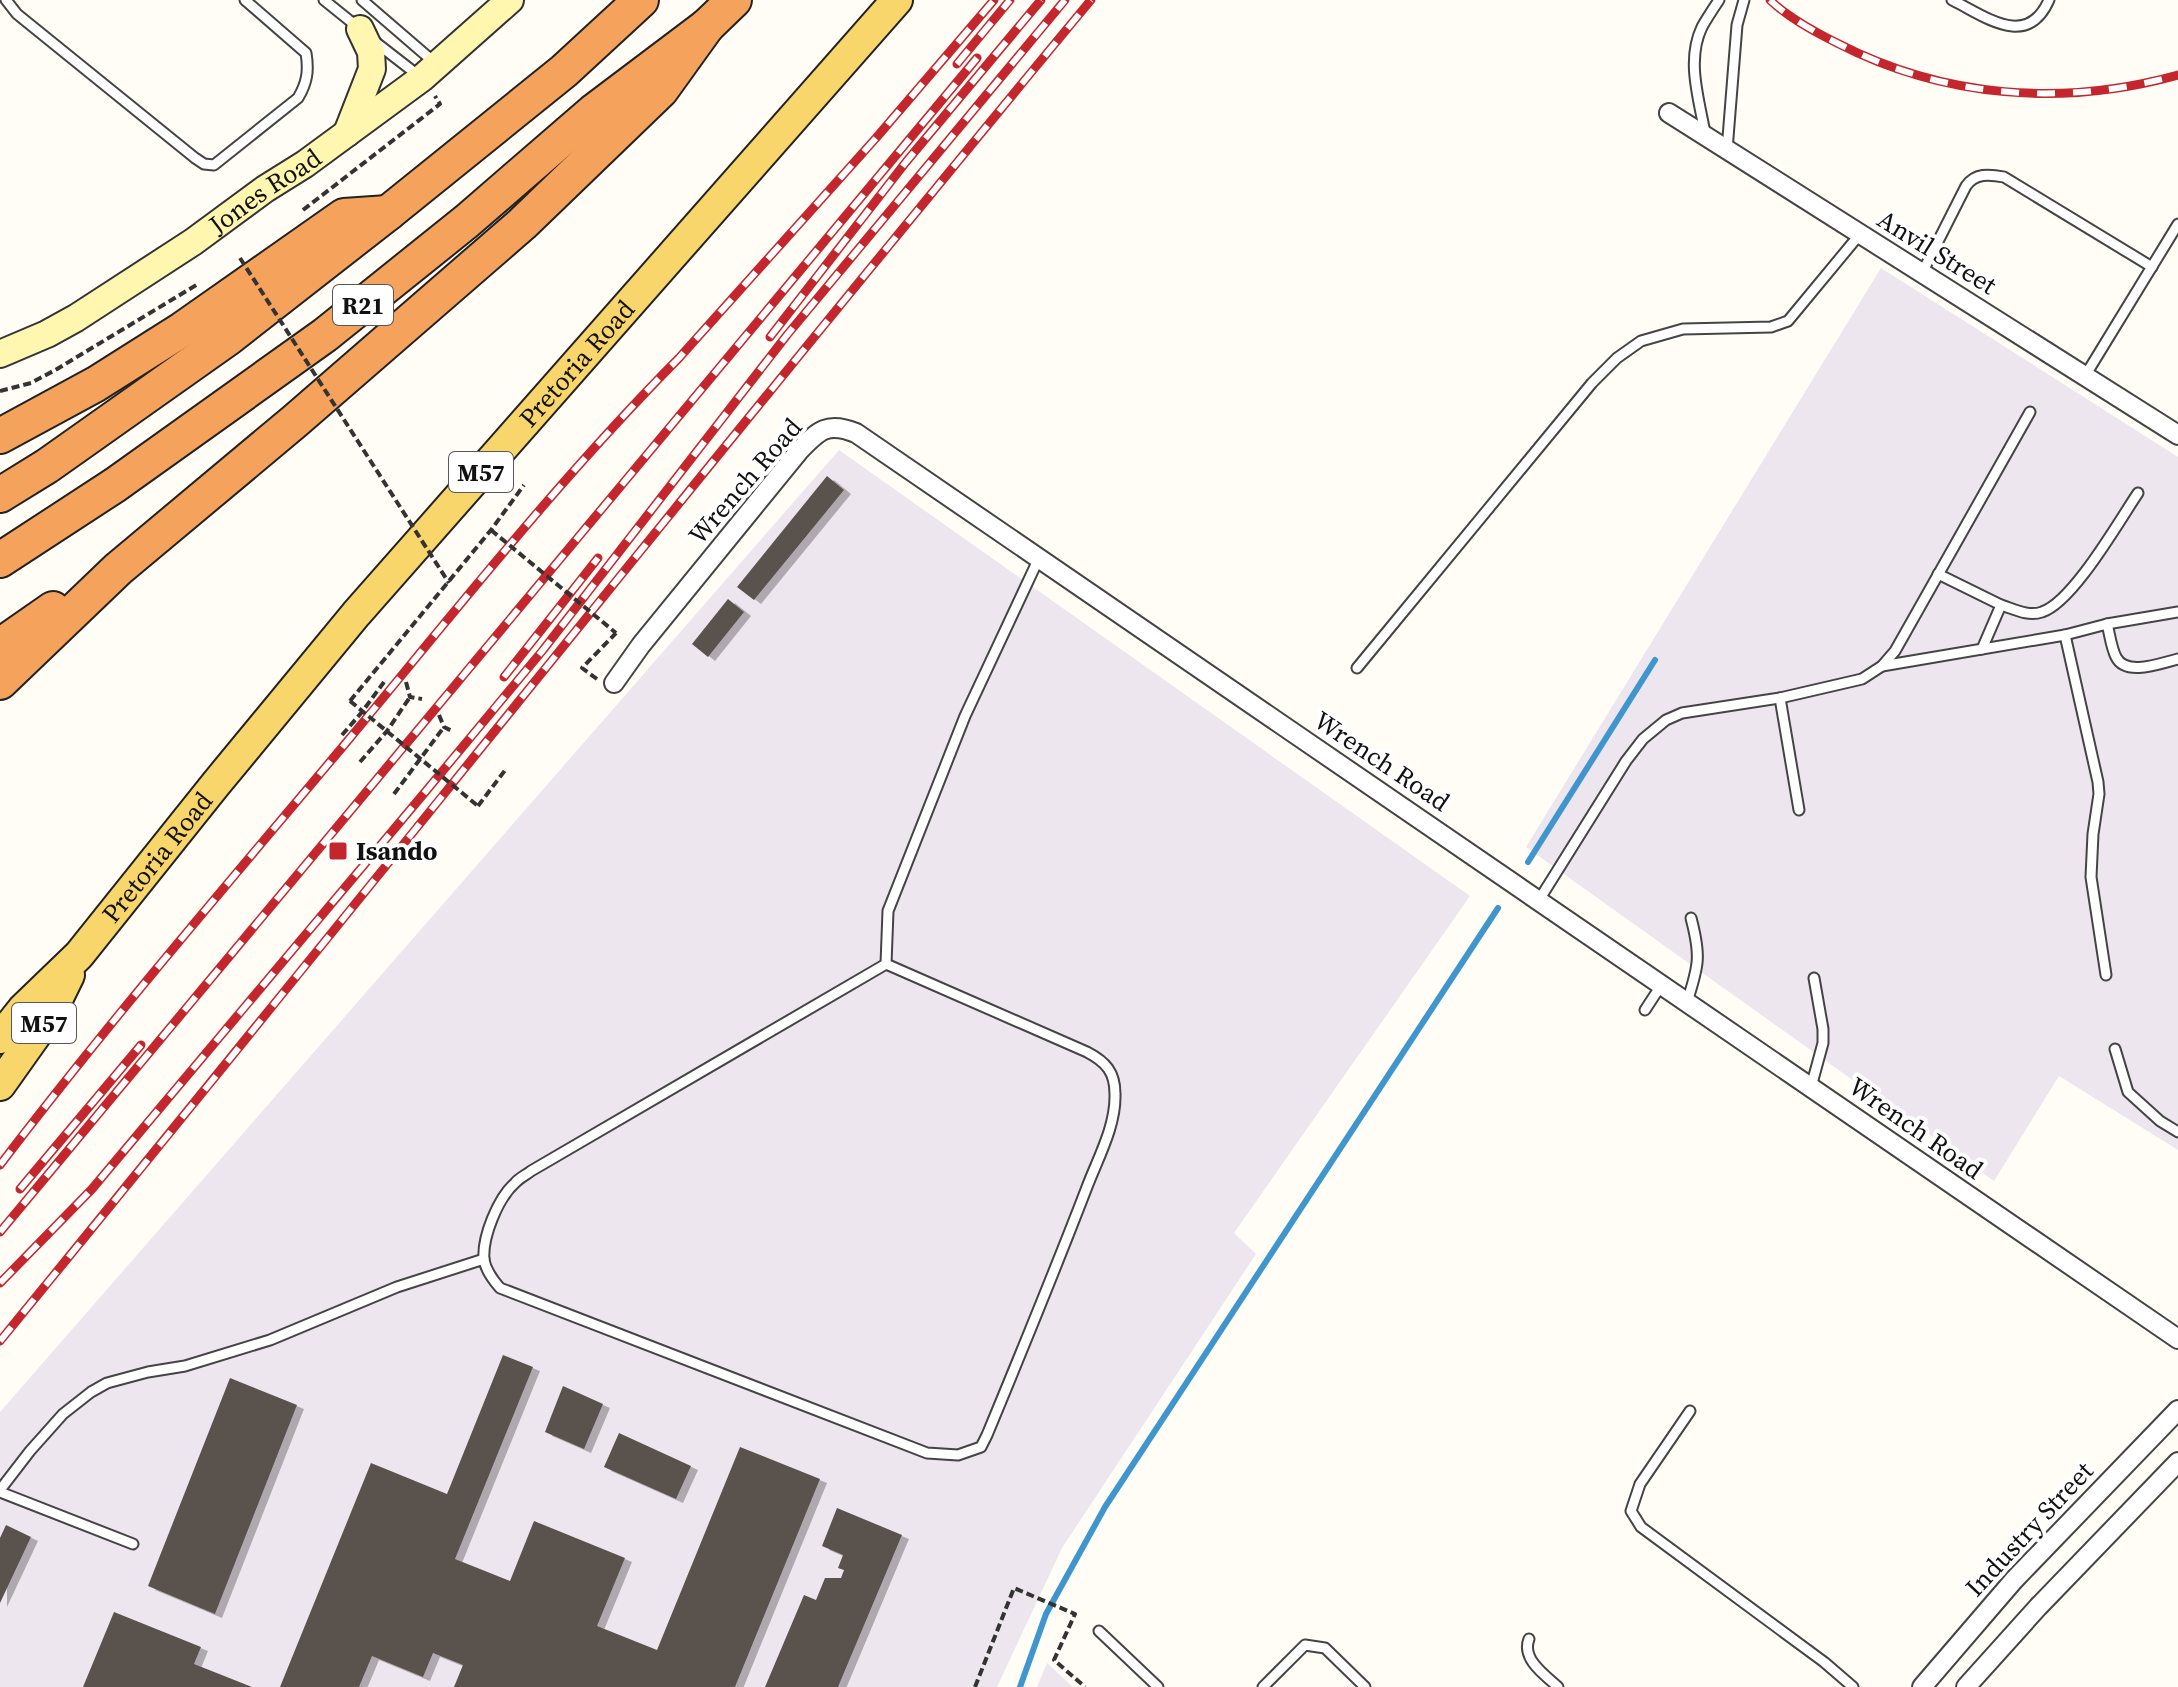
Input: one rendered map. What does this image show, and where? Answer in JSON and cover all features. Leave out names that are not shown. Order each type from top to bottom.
[{"type":"highway","name":"R21","points":[[0,495],[47,466],[228,338],[564,71],[641,0]]},
{"type":"highway","name":"R21","points":[[0,560],[115,485],[325,335],[467,221],[593,112],[707,26],[734,0]]},
{"type":"highway","points":[[0,682],[118,569],[522,224],[661,90],[707,26]]},
{"type":"highway","points":[[0,436],[96,384],[170,337],[344,216],[388,213]]},
{"type":"highway","points":[[0,646],[49,611],[118,569]]},
{"type":"main road","name":"Pretoria Road","points":[[0,1038],[23,1009],[79,955],[356,614],[897,0]]},
{"type":"main road","name":"Pretoria Road","points":[[0,1085],[49,1016],[79,955]]},
{"type":"street","name":"Jones Road","points":[[0,354],[47,334],[124,288],[347,133],[430,71],[510,0]]},
{"type":"street","points":[[347,133],[372,69],[371,52],[360,29]]},
{"type":"street","name":"Anvil Street","points":[[1669,113],[2178,435]]},
{"type":"street","name":"Wrench Road","points":[[614,683],[641,645],[813,436],[835,427],[856,433],[2178,1339]]},
{"type":"street","name":"Industry Street","points":[[1922,1687],[2014,1580],[2178,1410]]},
{"type":"street","points":[[1966,1687],[2038,1607],[2178,1462]]},
{"type":"lane","points":[[6,0],[17,14],[195,158],[204,164],[214,165],[298,98],[305,85],[306,53],[245,0]]},
{"type":"lane","points":[[324,0],[360,29],[430,71]]},
{"type":"lane","points":[[362,0],[430,71]]},
{"type":"lane","points":[[1706,136],[1694,74],[1696,43],[1719,0]]},
{"type":"lane","points":[[1727,150],[1737,25],[1744,0]]},
{"type":"lane","points":[[1952,0],[2007,27],[2032,22],[2049,0]]},
{"type":"lane","points":[[1922,273],[1971,178],[1988,174],[2004,177],[2152,267]]},
{"type":"lane","points":[[2085,376],[2178,224]]},
{"type":"lane","points":[[1357,668],[1592,383],[1617,358],[1641,341],[1683,329],[1771,327],[1788,321],[1860,234]]},
{"type":"lane","points":[[1539,900],[1626,761],[1643,739],[1666,720],[1682,713],[1780,698],[1862,679],[1882,666],[1895,651],[2030,412]]},
{"type":"lane","points":[[1938,574],[2001,605],[2027,614],[2045,612],[2060,602],[2086,571],[2138,493]]},
{"type":"lane","points":[[886,964],[888,911],[965,716],[1039,558]]},
{"type":"lane","points":[[1982,649],[2001,605]]},
{"type":"lane","points":[[1882,666],[2178,612]]},
{"type":"lane","points":[[2107,624],[2117,660],[2126,666],[2138,667],[2178,659]]},
{"type":"lane","points":[[2065,635],[2098,782],[2091,877],[2106,975]]},
{"type":"lane","points":[[1780,698],[1799,810]]},
{"type":"lane","points":[[1687,1002],[1698,968],[1698,945],[1691,918]]},
{"type":"lane","points":[[886,964],[1100,1059],[1110,1069],[1116,1090],[1114,1115],[981,1447],[958,1455],[927,1453],[500,1288],[487,1270],[484,1259],[490,1224],[513,1184],[886,964]]},
{"type":"lane","points":[[1811,1087],[1823,1043],[1814,978]]},
{"type":"lane","points":[[1645,1010],[1662,984]]},
{"type":"lane","points":[[2115,1049],[2128,1092],[2160,1121],[2178,1132]]},
{"type":"lane","points":[[133,1544],[0,1491],[63,1414],[107,1383],[185,1366],[270,1340],[397,1287],[484,1259]]},
{"type":"lane","points":[[1690,1411],[1640,1484],[1631,1511],[1641,1527],[1824,1662],[1853,1687]]},
{"type":"lane","points":[[1099,1631],[1158,1687]]},
{"type":"lane","points":[[1529,1639],[1528,1655],[1558,1687]]},
{"type":"lane","points":[[1263,1687],[1305,1645],[1325,1648],[1365,1687]]},
{"type":"path","points":[[303,210],[440,104]]},
{"type":"path","points":[[240,258],[449,583]]},
{"type":"path","points":[[0,391],[31,383],[57,369],[201,282]]},
{"type":"path","points":[[506,769],[478,806],[350,701],[449,583],[524,485]]},
{"type":"path","points":[[491,530],[616,633],[586,664]]},
{"type":"path","points":[[342,735],[384,682]]},
{"type":"path","points":[[360,762],[387,731],[410,697],[406,682]]},
{"type":"path","points":[[410,697],[422,699]]},
{"type":"path","points":[[439,715],[444,727],[452,731]]},
{"type":"path","points":[[394,794],[444,727]]},
{"type":"path","points":[[975,1687],[1014,1588],[1075,1614],[1054,1660],[1085,1687]]},
{"type":"shaded area","points":[[1881,268],[2178,457],[2178,1150],[2059,1076],[1994,1181],[1526,847]]},
{"type":"shaded area","points":[[839,450],[1470,896],[1234,1233],[1256,1254],[1062,1548],[997,1687],[0,1687],[0,1412]]},
{"type":"shaded area","points":[[1047,1663],[1073,1687],[1037,1687]]},
{"type":"building","points":[[827,476],[844,490],[754,600],[737,587]]},
{"type":"building","points":[[728,599],[744,612],[708,657],[692,644]]},
{"type":"building","points":[[503,1355],[533,1367],[455,1559],[510,1581],[534,1521],[625,1558],[597,1626],[657,1650],[740,1447],[820,1479],[735,1687],[454,1687],[463,1665],[433,1653],[423,1677],[372,1656],[359,1687],[280,1687],[371,1463],[447,1494]]},
{"type":"building","points":[[230,1378],[297,1405],[215,1614],[148,1586]]},
{"type":"building","points":[[563,1386],[603,1404],[584,1449],[545,1432]]},
{"type":"building","points":[[619,1433],[691,1466],[676,1499],[604,1467]]},
{"type":"building","points":[[837,1508],[902,1535],[838,1687],[765,1687],[804,1595],[816,1600],[825,1578],[841,1578],[844,1570],[838,1568],[843,1555],[822,1546]]},
{"type":"building","points":[[6,1525],[31,1537],[0,1603],[0,1538]]},
{"type":"building","points":[[114,1612],[201,1647],[194,1664],[252,1687],[83,1687]]},
{"type":"waterway","points":[[1528,862],[1655,660]]},
{"type":"waterway","points":[[1020,1687],[1046,1614],[1105,1507],[1498,908]]},
{"type":"railway","points":[[0,1165],[128,1003],[510,544],[876,138],[994,0]]},
{"type":"railway","points":[[957,64],[1010,0]]},
{"type":"railway","points":[[770,337],[906,162],[1041,0]]},
{"type":"railway","points":[[0,1283],[92,1189],[426,791],[543,650],[787,335],[1065,0]]},
{"type":"railway","points":[[0,1341],[1091,0]]},
{"type":"railway","points":[[1770,0],[1785,13],[1837,43],[1919,76],[1961,86],[2004,92],[2091,91],[2178,75]]},
{"type":"railway","points":[[0,1232],[977,58]]},
{"type":"railway","points":[[504,677],[598,558]]},
{"type":"railway","points":[[20,1189],[141,1045]]},
{"type":"place","name":"Isando","points":[[338,851]]}]
